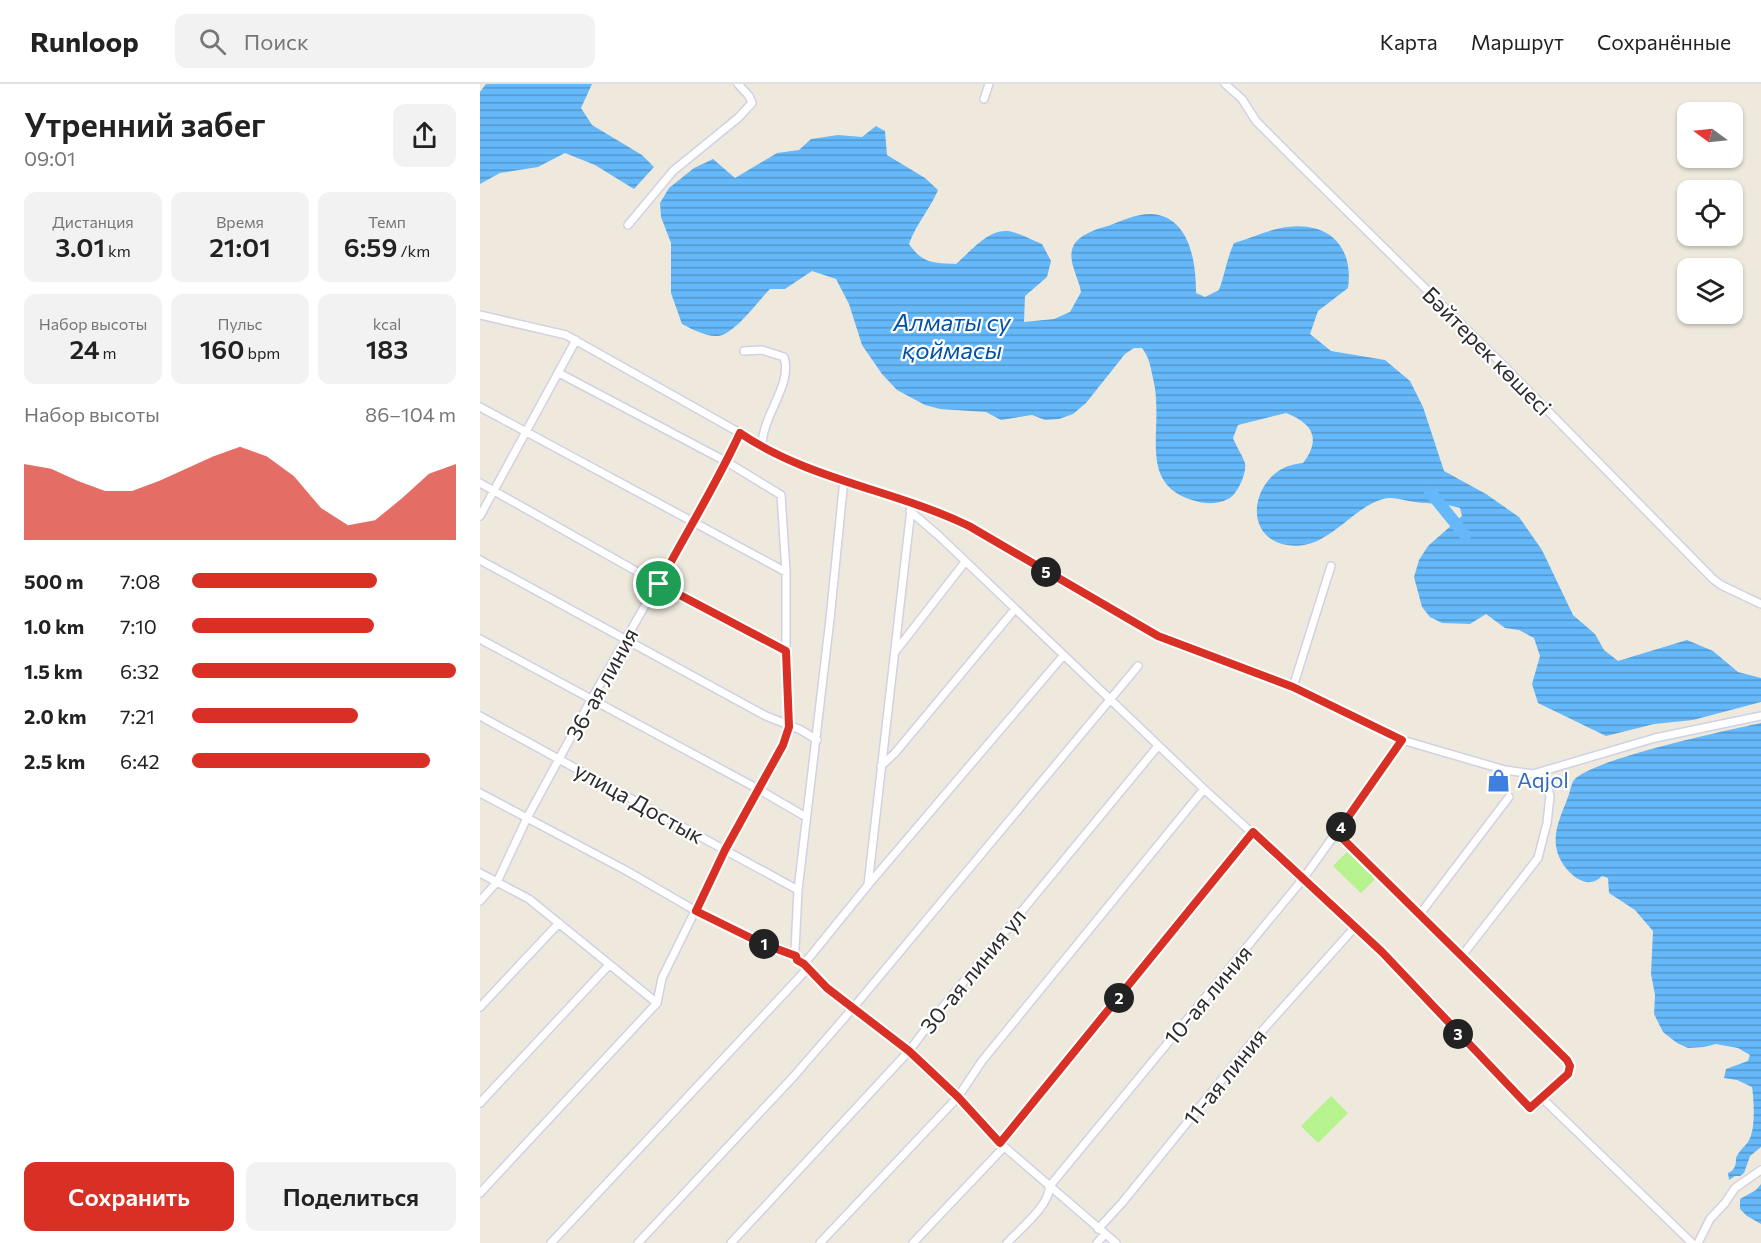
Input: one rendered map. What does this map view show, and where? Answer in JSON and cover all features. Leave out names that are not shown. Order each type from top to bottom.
[{"type":"street","points":[[628,225],[673,171],[738,118],[752,103],[738,84]]},
{"type":"street","points":[[984,99],[989,84]]},
{"type":"street","name":"Бәйтерек көшесі","points":[[1225,84],[1242,99],[1256,121],[1504,366],[1713,579],[1761,604]]},
{"type":"street","points":[[480,315],[566,335],[740,433],[762,448],[795,464],[913,502],[969,526],[1158,636],[1293,687],[1402,740],[1505,770],[1533,774],[1655,738],[1761,716]]},
{"type":"street","points":[[480,516],[576,340]]},
{"type":"street","points":[[744,351],[762,350],[784,357],[787,367],[785,379],[766,420],[762,448]]},
{"type":"street","points":[[480,1193],[657,1003],[662,978],[725,850],[783,745],[789,727],[786,572],[781,495],[727,462],[559,373]]},
{"type":"street","points":[[480,407],[786,572]]},
{"type":"street","name":"36-ая линия","points":[[480,901],[497,882],[527,818],[591,700],[727,462],[740,433]]},
{"type":"street","points":[[844,479],[817,740],[798,890],[797,960],[827,988],[909,1051],[958,1097],[1002,1145],[1116,1243]]},
{"type":"street","points":[[480,483],[659,584],[786,651]]},
{"type":"street","points":[[868,885],[910,511],[913,502]]},
{"type":"street","points":[[910,511],[1204,789],[1383,953],[1530,1108],[1568,1074],[1570,1066],[1567,1060],[1337,833]]},
{"type":"street","points":[[480,560],[766,716],[801,730],[817,740]]},
{"type":"street","points":[[895,652],[965,562]]},
{"type":"street","points":[[1293,687],[1331,566]]},
{"type":"street","points":[[881,766],[895,753],[1015,609]]},
{"type":"street","points":[[480,639],[806,817]]},
{"type":"street","points":[[551,1243],[806,966],[868,885],[1063,656]]},
{"type":"street","points":[[638,1243],[794,1076],[853,1008],[1138,666]]},
{"type":"street","name":"улица Достык","points":[[480,716],[798,890]]},
{"type":"street","name":"10-ая линия","points":[[1007,1243],[1045,1203],[1050,1193],[1049,1187],[1304,879],[1402,740]]},
{"type":"street","name":"30-ая линия ул","points":[[731,1243],[909,1051],[1158,746]]},
{"type":"street","points":[[1461,957],[1538,858],[1547,823],[1550,796],[1548,789],[1533,774]]},
{"type":"street","points":[[820,1243],[958,1097],[982,1061],[1204,789]]},
{"type":"street","points":[[480,793],[627,871],[696,911],[761,943],[796,956]]},
{"type":"street","points":[[1420,915],[1509,797]]},
{"type":"street","points":[[913,1243],[1002,1145],[1253,832]]},
{"type":"street","points":[[480,873],[529,899],[657,1003]]},
{"type":"street","points":[[480,1007],[559,923]]},
{"type":"street","name":"11-ая линия","points":[[1098,1229],[1122,1203],[1254,1040],[1354,927]]},
{"type":"street","points":[[480,1102],[609,965]]},
{"type":"street","points":[[1542,1098],[1692,1243]]},
{"type":"street","points":[[1698,1243],[1710,1219],[1735,1188],[1761,1170]]},
{"type":"street","points":[[1097,1243],[1105,1234]]},
{"type":"green space","points":[[1347,852],[1375,879],[1361,893],[1333,866]]},
{"type":"green space","points":[[1331,1096],[1348,1113],[1318,1143],[1301,1126]]},
{"type":"water","points":[[486,84],[592,84],[581,108],[592,125],[642,155],[654,167],[634,189],[595,165],[565,153],[538,167],[500,173],[480,184],[480,92]]},
{"type":"water","name":"Алматы су қоймасы","points":[[876,126],[885,131],[887,155],[925,178],[938,190],[909,244],[924,259],[935,263],[956,264],[992,234],[1007,231],[1042,244],[1051,261],[1047,277],[1025,296],[1024,322],[1054,319],[1070,312],[1081,292],[1071,258],[1075,243],[1088,233],[1130,218],[1152,214],[1165,217],[1175,223],[1183,232],[1192,255],[1196,293],[1205,297],[1219,290],[1234,243],[1288,227],[1316,229],[1327,233],[1336,240],[1347,260],[1348,288],[1318,311],[1310,334],[1331,351],[1385,360],[1410,381],[1423,407],[1444,471],[1486,494],[1519,517],[1542,550],[1573,615],[1595,634],[1604,650],[1618,661],[1687,640],[1713,651],[1738,672],[1761,678],[1761,702],[1693,720],[1654,724],[1606,736],[1538,703],[1532,684],[1540,656],[1534,638],[1519,630],[1505,628],[1486,614],[1470,624],[1442,623],[1430,617],[1422,607],[1414,577],[1419,560],[1428,546],[1462,516],[1460,508],[1387,498],[1359,511],[1326,536],[1314,542],[1287,545],[1274,541],[1259,524],[1258,502],[1262,491],[1277,472],[1303,463],[1309,454],[1313,439],[1308,427],[1286,413],[1238,425],[1233,438],[1245,467],[1241,483],[1231,497],[1219,502],[1206,503],[1177,493],[1166,484],[1157,460],[1155,391],[1150,363],[1142,348],[1134,348],[1125,354],[1086,403],[1073,414],[1059,419],[1045,420],[1032,415],[1001,420],[986,412],[940,409],[925,405],[897,390],[882,374],[862,345],[849,304],[836,279],[812,271],[785,289],[770,289],[738,324],[725,334],[709,335],[682,324],[671,293],[671,243],[661,217],[660,203],[669,188],[694,168],[713,159],[735,178],[777,153],[799,150],[811,139],[838,135],[862,137]]},
{"type":"water","points":[[1761,723],[1761,1147],[1750,1156],[1744,1173],[1729,1180],[1728,1173],[1734,1169],[1737,1156],[1751,1137],[1754,1107],[1752,1087],[1737,1080],[1724,1078],[1726,1069],[1748,1061],[1750,1055],[1738,1048],[1716,1044],[1688,1048],[1663,1032],[1654,1014],[1655,995],[1651,974],[1653,931],[1635,910],[1609,893],[1608,878],[1602,876],[1596,881],[1589,882],[1576,878],[1570,873],[1558,854],[1556,839],[1558,825],[1573,782],[1586,772],[1606,763],[1662,746]]},
{"type":"water","points":[[1761,1184],[1761,1224],[1740,1209],[1740,1199],[1756,1190]]},
{"type":"waterway","points":[[1430,492],[1465,535]]},
{"type":"place","name":"Aqjol","points":[[1499,780]]},
{"type":"route","points":[[740,433],[762,448],[795,464],[945,514],[1158,636],[1293,687],[1402,740],[1337,833],[1567,1060],[1570,1066],[1568,1074],[1535,1106],[1530,1108],[1382,952],[1253,832],[1000,1143],[958,1097],[909,1051],[827,988],[804,964],[797,960],[796,956],[761,943],[696,911],[725,850],[783,745],[789,727],[786,651],[659,584],[692,521],[727,462],[740,433]]}]
